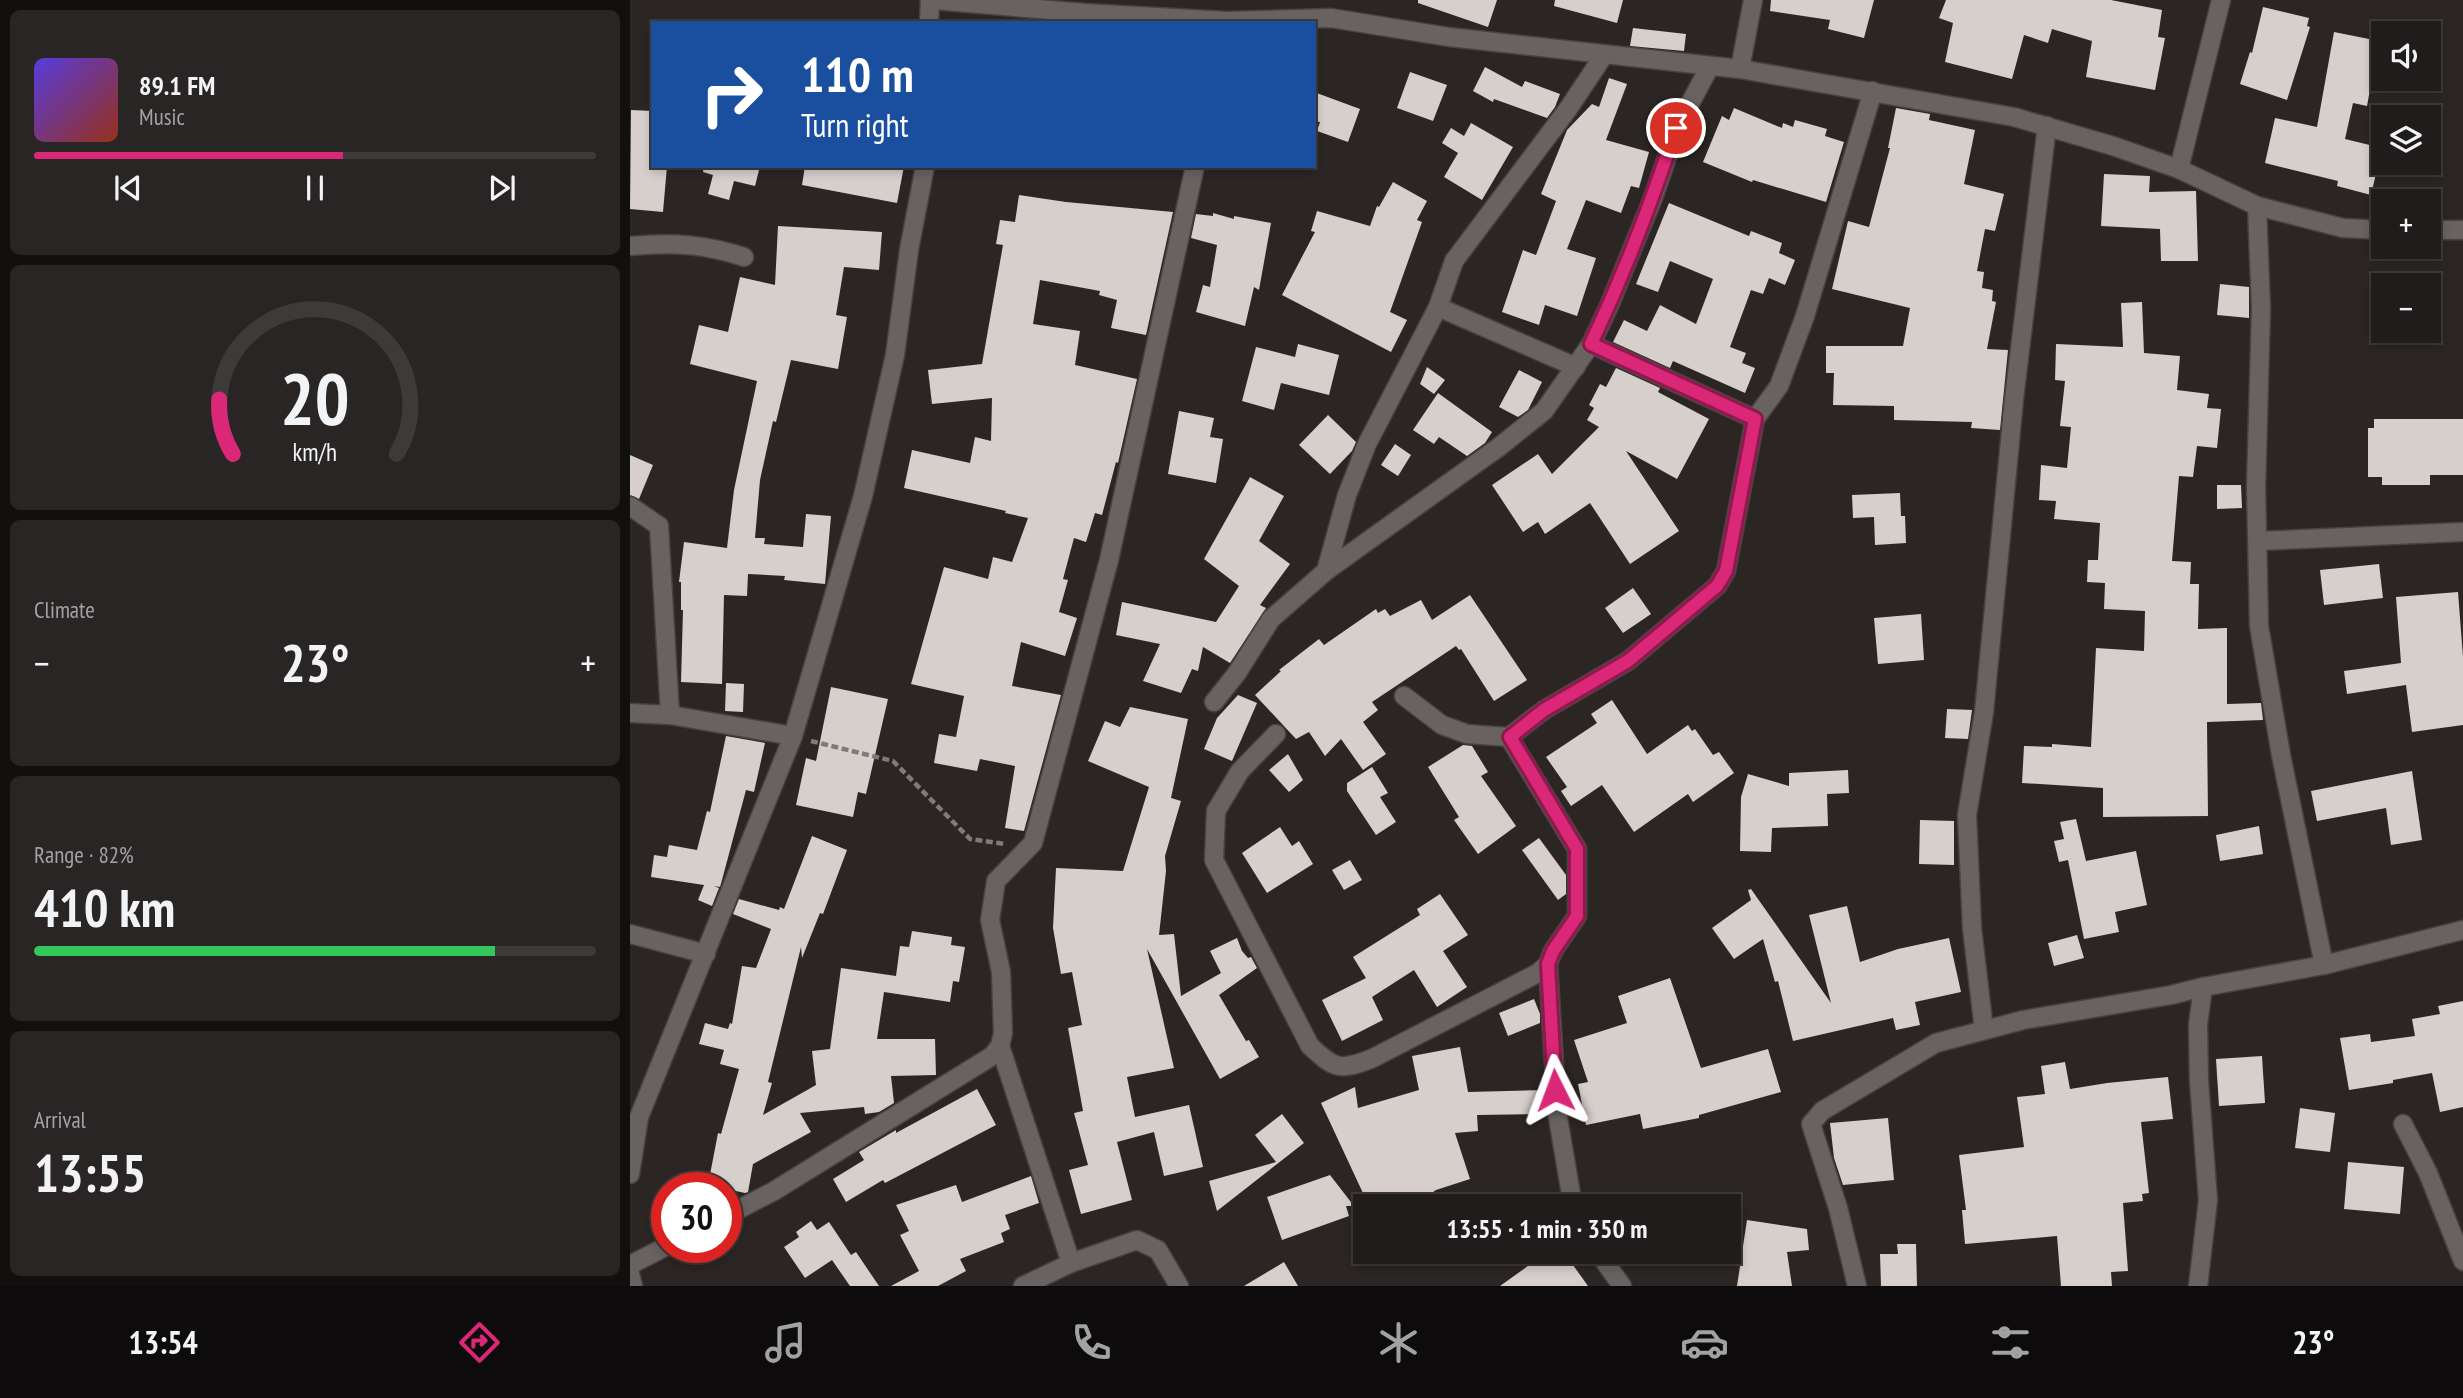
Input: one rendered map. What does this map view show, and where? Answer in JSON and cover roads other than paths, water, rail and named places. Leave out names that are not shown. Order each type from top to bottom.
[{"type":"street","points":[[929,21],[931,0],[1210,21]]},
{"type":"street","points":[[1740,69],[1753,0]]},
{"type":"street","points":[[2179,169],[2221,0]]},
{"type":"street","points":[[1252,21],[1331,18],[1449,37],[1740,69],[2014,117],[2179,169],[2257,206],[2343,228],[2371,229]]},
{"type":"street","points":[[1326,571],[1347,495],[1367,444],[1438,307],[1454,261],[1568,109],[1604,55]]},
{"type":"street","points":[[1214,702],[1237,673],[1271,619],[1326,571],[1499,447],[1544,411],[1591,344],[1653,198],[1676,128],[1710,66]]},
{"type":"street","points":[[1404,696],[1442,725],[1467,734],[1510,737],[1544,710],[1628,661],[1717,586],[1726,571],[1755,419],[1779,386],[1805,316],[1873,91]]},
{"type":"street","points":[[1984,1030],[1972,928],[1967,815],[1984,712],[2014,399],[2046,126]]},
{"type":"street","points":[[630,1174],[639,1117],[793,736],[863,496],[895,355],[909,250],[925,168]]},
{"type":"street","points":[[742,1208],[774,1191],[992,1056],[1000,1046],[1003,1033],[1001,972],[990,920],[996,881],[1033,844],[1109,560],[1195,168]]},
{"type":"street","points":[[2257,206],[2261,309],[2256,488],[2259,626],[2281,755],[2324,965]]},
{"type":"street","points":[[2441,230],[2463,230]]},
{"type":"street","points":[[630,246],[670,243],[716,248],[744,257]]},
{"type":"street","points":[[1438,307],[1576,367]]},
{"type":"street","points":[[1591,344],[1755,419]]},
{"type":"street","points":[[630,506],[659,526],[670,715]]},
{"type":"street","points":[[2258,541],[2463,532]]},
{"type":"street","points":[[630,713],[670,715],[793,736]]},
{"type":"street","points":[[1276,734],[1240,771],[1216,811],[1214,860],[1310,1046],[1330,1064],[1346,1068],[1371,1059],[1538,973],[1548,964]]},
{"type":"street","points":[[1510,737],[1577,849],[1577,916],[1553,951],[1548,964],[1557,1112],[1571,1194]]},
{"type":"street","points":[[1857,1286],[1838,1208],[1811,1124],[1822,1111],[1936,1043],[2023,1020],[2172,995],[2324,965],[2463,930]]},
{"type":"street","points":[[630,934],[706,954]]},
{"type":"street","points":[[2197,1286],[2208,1200],[2198,1037],[2203,987]]},
{"type":"street","points":[[1000,1046],[1071,1263]]},
{"type":"street","points":[[2403,1124],[2428,1173],[2463,1261]]},
{"type":"street","points":[[1023,1286],[1071,1263],[1137,1241],[1158,1250],[1179,1286]]},
{"type":"street","points":[[630,1265],[651,1254]]},
{"type":"street","points":[[1606,1264],[1622,1286]]},
{"type":"street","points":[[630,1274],[633,1286]]}]
